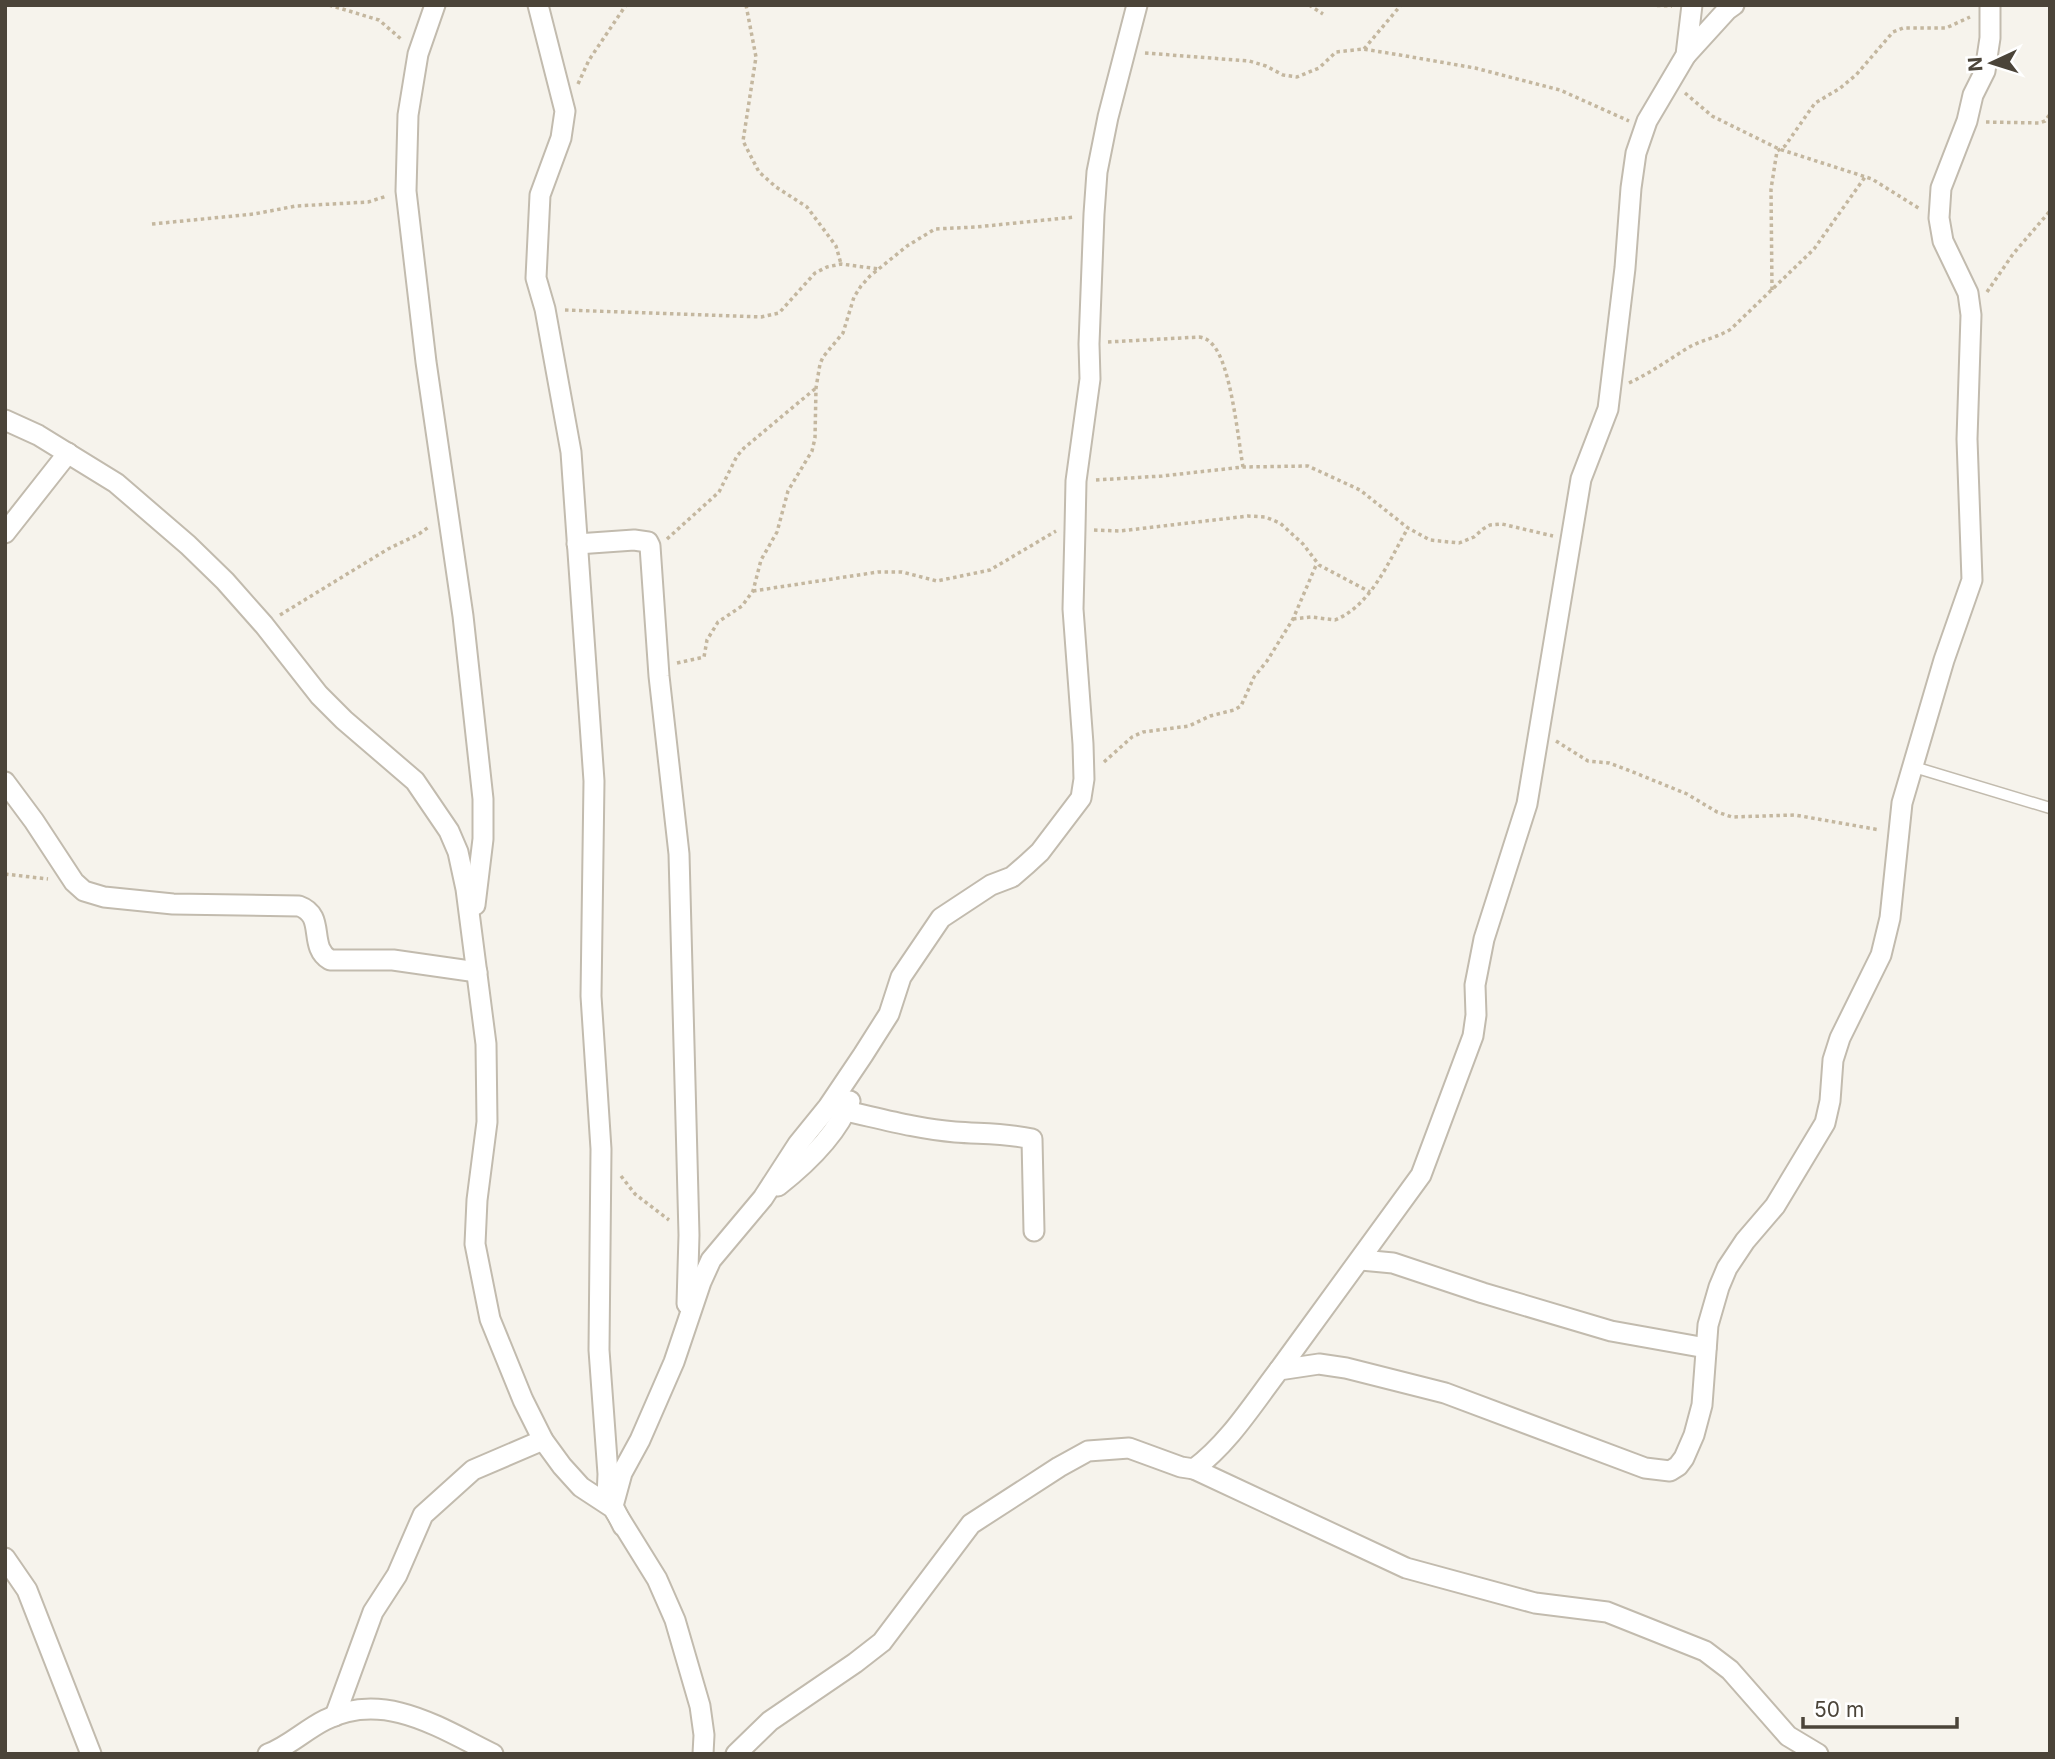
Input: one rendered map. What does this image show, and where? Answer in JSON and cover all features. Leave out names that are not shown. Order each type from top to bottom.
[{"type":"street","points":[[435,5],[418,54],[408,115],[406,191],[426,362],[463,616],[483,799],[483,839],[472,930]]},
{"type":"street","points":[[538,5],[565,111],[561,138],[540,195],[536,278],[545,309],[571,452],[594,781],[591,996],[601,1149],[599,1350],[608,1474],[606,1496],[657,1579],[675,1620],[700,1706],[704,1735],[703,1754]]},
{"type":"street","points":[[623,1526],[613,1506],[622,1474],[674,1362],[711,1260],[763,1198],[798,1144],[828,1107],[863,1055],[889,1014],[901,977],[941,918],[992,886],[1012,877],[1040,852],[1081,798],[1084,779],[1073,609],[1076,481],[1090,379],[1089,344],[1097,172],[1137,5]]},
{"type":"street","points":[[1194,1469],[1211,1456],[1279,1370],[1421,1175],[1466,1057],[1473,1036],[1476,1015],[1475,985],[1485,939],[1527,804],[1581,479],[1608,409],[1636,153],[1644,128],[1686,55],[1727,9],[1734,5]]},
{"type":"street","points":[[1279,1370],[1319,1364],[1346,1368],[1445,1393],[1645,1468],[1670,1471],[1684,1458],[1702,1405],[1706,1348],[1713,1307],[1727,1268],[1745,1241],[1775,1206],[1825,1123],[1830,1101],[1833,1060],[1840,1038],[1881,955],[1890,918],[1902,803],[1944,660],[1972,580],[1967,439],[1971,315],[1968,293],[1943,241],[1940,222],[1941,188],[1967,121],[1973,95],[1985,71],[1990,38],[1990,5]]},
{"type":"street","points":[[1686,55],[1692,6]]},
{"type":"street","points":[[5,420],[38,435],[116,483],[180,538],[225,581],[264,625],[319,695],[415,781],[449,831],[458,852],[472,930],[486,1044],[487,1122],[477,1200],[475,1244],[481,1282],[490,1319],[523,1400],[543,1440],[581,1487],[613,1508]]},
{"type":"street","points":[[5,533],[68,453]]},
{"type":"street","points":[[577,544],[634,540],[648,542],[650,546],[659,676],[679,854],[689,1235],[687,1321]]},
{"type":"street","points":[[5,782],[74,882],[84,891],[104,897],[160,903],[299,906],[309,910],[313,916],[320,949],[330,960],[393,960],[477,972]]},
{"type":"street","points":[[763,1198],[799,1169],[830,1135],[846,1111],[863,1055]]},
{"type":"street","points":[[846,1111],[953,1132],[1032,1139],[1034,1231]]},
{"type":"street","points":[[1361,1260],[1393,1263],[1611,1331],[1706,1348]]},
{"type":"street","points":[[335,1716],[373,1612],[397,1575],[423,1515],[473,1470],[543,1440]]},
{"type":"street","points":[[736,1754],[770,1721],[882,1642],[971,1524],[1088,1451],[1129,1448],[1194,1469],[1406,1568],[1535,1602],[1607,1612],[1705,1651],[1730,1670],[1788,1736],[1818,1754]]},
{"type":"street","points":[[5,1558],[27,1590],[91,1754]]},
{"type":"street","points":[[268,1754],[326,1719],[352,1710],[381,1707],[420,1718],[493,1754]]},
{"type":"lane","points":[[1914,766],[2050,808]]},
{"type":"path","points":[[329,5],[379,20],[418,54]]},
{"type":"path","points":[[565,111],[589,60],[626,5]]},
{"type":"path","points":[[746,5],[756,57],[743,141],[759,172],[776,187],[807,207],[836,246],[841,264]]},
{"type":"path","points":[[1309,5],[1323,14]]},
{"type":"path","points":[[1363,49],[1401,5]]},
{"type":"path","points":[[1643,5],[1692,6]]},
{"type":"path","points":[[1772,290],[1771,189],[1774,160],[1779,149],[1785,146],[1815,103],[1856,75],[1893,32],[1903,28],[1946,28],[1990,5]]},
{"type":"path","points":[[1126,51],[1249,61],[1283,75],[1297,77],[1318,68],[1336,52],[1363,49],[1475,68],[1560,90],[1644,128]]},
{"type":"path","points":[[1670,80],[1712,116],[1779,149],[1865,177],[1940,222]]},
{"type":"path","points":[[1967,121],[2039,123],[2045,121],[2050,114]]},
{"type":"path","points":[[1611,390],[1651,373],[1688,348],[1719,337],[1731,329],[1814,249],[1865,177]]},
{"type":"path","points":[[152,224],[254,214],[296,206],[368,202],[406,191]]},
{"type":"path","points":[[1971,315],[2013,254],[2050,211]]},
{"type":"path","points":[[659,676],[678,662],[704,657],[707,640],[718,622],[742,606],[753,591],[761,561],[777,532],[788,491],[811,451],[815,438],[816,388],[823,357],[843,332],[854,297],[870,276],[907,246],[935,229],[1094,215]]},
{"type":"path","points":[[545,309],[761,317],[779,313],[815,273],[827,267],[841,264],[879,269]]},
{"type":"path","points":[[1089,344],[1186,337],[1207,339],[1215,346],[1225,369],[1243,467]]},
{"type":"path","points":[[650,546],[665,541],[719,492],[744,448],[816,388]]},
{"type":"path","points":[[1076,481],[1162,476],[1243,467],[1308,466],[1360,490],[1408,528],[1430,540],[1458,543],[1474,537],[1483,529],[1502,524],[1552,536],[1571,536]]},
{"type":"path","points":[[264,625],[388,548],[419,534],[447,511]]},
{"type":"path","points":[[753,591],[878,572],[902,572],[937,581],[990,570],[1075,524],[1120,531],[1248,516],[1265,517],[1280,523],[1303,544],[1317,563],[1370,592]]},
{"type":"path","points":[[1293,619],[1311,617],[1335,620],[1358,605],[1370,592],[1408,528]]},
{"type":"path","points":[[1084,779],[1132,737],[1143,732],[1189,726],[1241,706],[1254,677],[1268,661],[1293,619],[1317,563]]},
{"type":"path","points":[[1540,731],[1588,761],[1609,763],[1628,770],[1732,817],[1795,815],[1899,834]]},
{"type":"path","points":[[5,874],[74,882]]},
{"type":"path","points":[[620,1174],[635,1194],[689,1235]]}]
